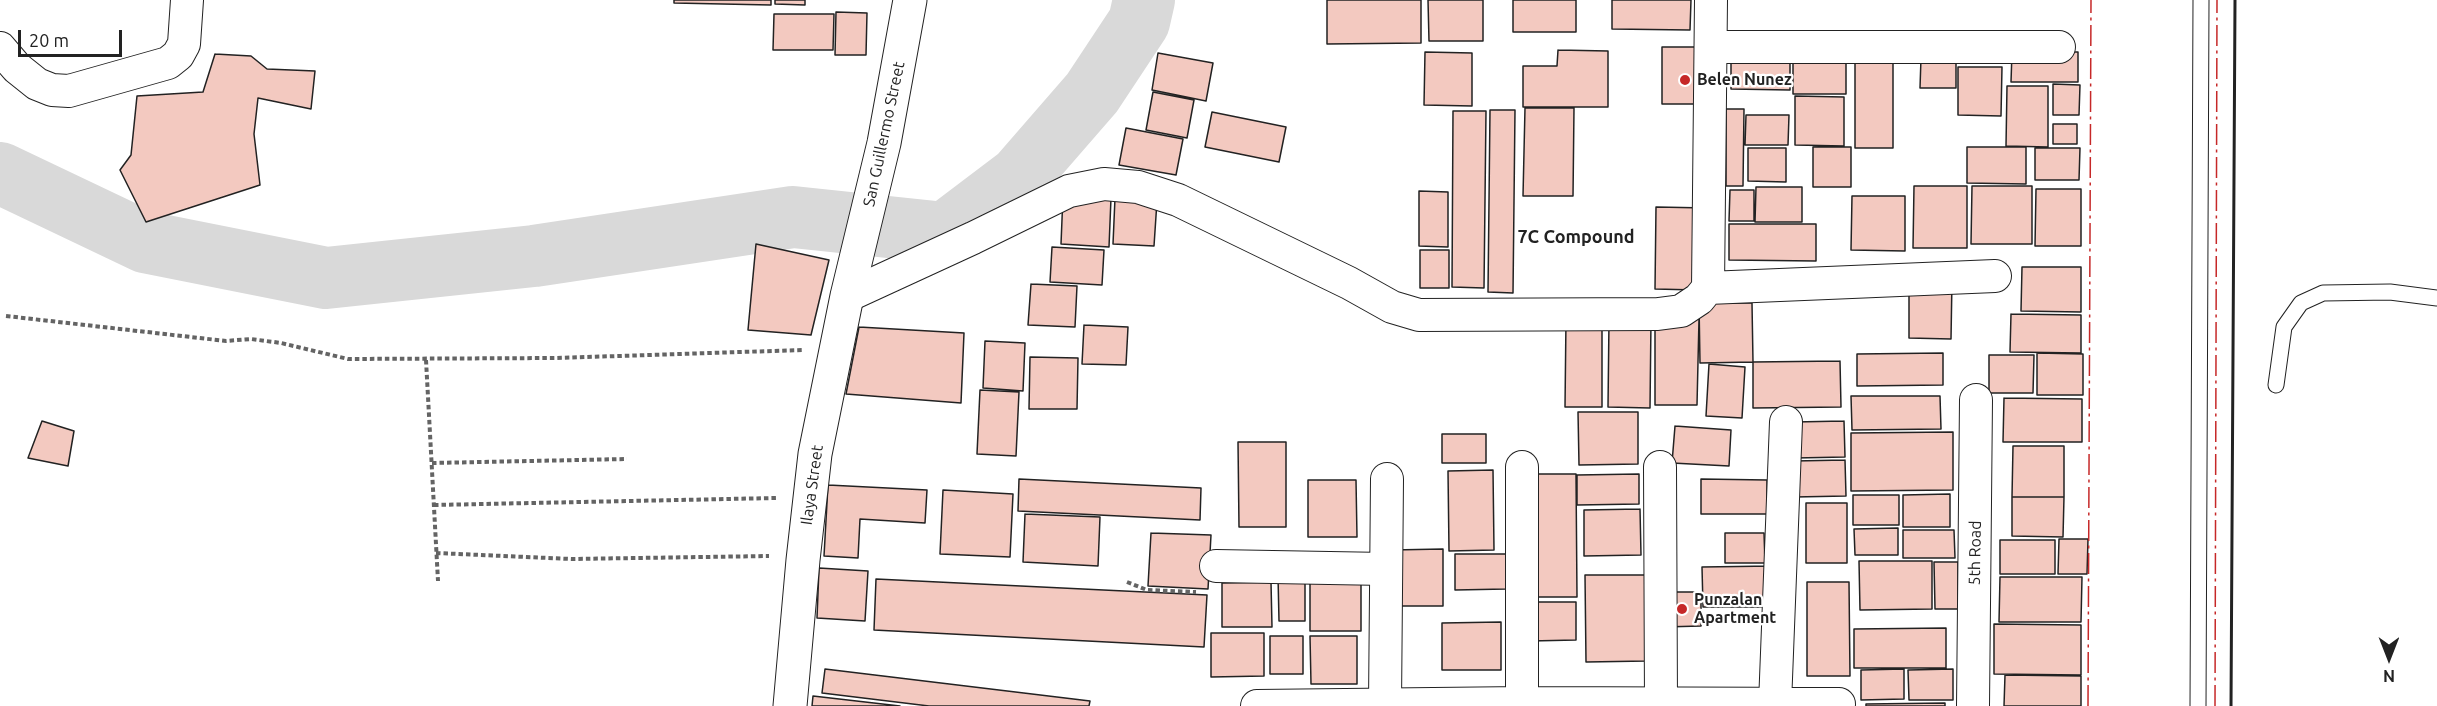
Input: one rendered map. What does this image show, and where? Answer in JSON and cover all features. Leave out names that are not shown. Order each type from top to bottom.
[{"type":"main road","name":"San Guillermo Street","points":[[850,281],[884,143],[910,0]]},
{"type":"main road","name":"Ilaya Street","points":[[790,706],[815,454],[850,281]]},
{"type":"street","points":[[0,48],[17,69],[37,84],[52,90],[69,91],[168,63],[178,55],[184,44],[187,0]]},
{"type":"street","points":[[850,281],[973,238],[1069,191],[1104,184],[1138,187],[1178,200],[1349,283],[1392,307],[1419,315],[1658,314],[1681,310],[1699,299],[1708,288],[1711,0]]},
{"type":"street","points":[[1711,47],[2059,47]]},
{"type":"street","points":[[1708,288],[1995,276]]},
{"type":"street","name":"5th Road","points":[[1973,706],[1976,400]]},
{"type":"street","points":[[1775,704],[1786,422]]},
{"type":"street","points":[[1522,467],[1522,705]]},
{"type":"street","points":[[1660,467],[1661,704]]},
{"type":"street","points":[[1385,704],[1387,479]]},
{"type":"street","points":[[1209,579],[1386,568]]},
{"type":"street","points":[[1257,706],[1839,704]]},
{"type":"lane","points":[[2198,706],[2201,0]]},
{"type":"lane","points":[[2276,385],[2284,327],[2301,303],[2323,293],[2390,292],[2437,298]]},
{"type":"path","points":[[6,316],[226,341],[251,339],[281,343],[348,359],[426,360],[835,349]]},
{"type":"path","points":[[426,360],[438,581]]},
{"type":"path","points":[[432,463],[627,459]]},
{"type":"path","points":[[434,505],[810,497]]},
{"type":"path","points":[[436,553],[571,559],[757,555],[803,560]]},
{"type":"path","points":[[1127,582],[1146,590],[1209,579]]},
{"type":"building","points":[[674,0],[771,0],[771,5],[674,3]]},
{"type":"building","points":[[775,0],[805,0],[805,5],[775,4]]},
{"type":"building","points":[[1327,0],[1421,0],[1421,43],[1327,44]]},
{"type":"building","points":[[1428,0],[1483,0],[1483,41],[1429,41]]},
{"type":"building","points":[[1513,0],[1576,0],[1576,32],[1513,32]]},
{"type":"building","points":[[1612,0],[1691,0],[1690,30],[1612,29]]},
{"type":"building","points":[[836,12],[867,13],[866,55],[835,55]]},
{"type":"building","points":[[774,14],[834,14],[833,50],[773,50]]},
{"type":"building","points":[[1662,47],[1706,47],[1705,104],[1662,104]]},
{"type":"building","points":[[1558,50],[1608,51],[1608,107],[1523,107],[1523,66],[1557,66]]},
{"type":"building","points":[[1793,50],[1846,50],[1846,94],[1793,94]]},
{"type":"building","points":[[1855,51],[1893,51],[1893,148],[1855,148]]},
{"type":"building","points":[[1425,52],[1472,53],[1472,106],[1424,105]]},
{"type":"building","points":[[2012,52],[2078,52],[2078,82],[2011,82]]},
{"type":"building","points":[[1158,53],[1213,63],[1206,101],[1152,90]]},
{"type":"building","points":[[215,54],[251,56],[267,69],[315,71],[311,109],[258,98],[254,134],[260,185],[146,222],[120,170],[131,155],[137,96],[203,92]]},
{"type":"building","points":[[1731,55],[1790,56],[1790,90],[1731,89]]},
{"type":"building","points":[[1921,58],[1956,58],[1956,88],[1920,88]]},
{"type":"building","points":[[1958,67],[2002,67],[2001,116],[1958,115]]},
{"type":"building","points":[[2053,84],[2080,85],[2079,115],[2053,115]]},
{"type":"building","points":[[2007,86],[2048,86],[2048,147],[2006,146]]},
{"type":"building","points":[[1153,92],[1194,100],[1187,138],[1146,130]]},
{"type":"building","points":[[1795,96],[1844,97],[1844,146],[1795,145]]},
{"type":"building","points":[[1525,108],[1574,108],[1573,196],[1523,196]]},
{"type":"building","points":[[1726,109],[1744,109],[1743,186],[1726,186]]},
{"type":"building","points":[[1490,110],[1515,110],[1513,293],[1488,292]]},
{"type":"building","points":[[1453,111],[1486,111],[1484,288],[1452,287]]},
{"type":"building","points":[[1212,112],[1286,127],[1279,162],[1205,147]]},
{"type":"building","points":[[1746,115],[1789,115],[1788,145],[1745,145]]},
{"type":"building","points":[[2053,124],[2077,124],[2077,144],[2053,144]]},
{"type":"building","points":[[1126,128],[1183,139],[1176,175],[1119,165]]},
{"type":"building","points":[[1813,147],[1851,147],[1851,187],[1813,187]]},
{"type":"building","points":[[1967,147],[2026,147],[2026,184],[1967,183]]},
{"type":"building","points":[[1748,148],[1786,148],[1786,182],[1748,181]]},
{"type":"building","points":[[2035,148],[2080,148],[2079,180],[2035,180]]},
{"type":"building","points":[[1914,186],[1967,186],[1967,248],[1913,248]]},
{"type":"building","points":[[1972,186],[2032,186],[2032,244],[1971,244]]},
{"type":"building","points":[[1756,187],[1802,187],[1802,222],[1755,222]]},
{"type":"building","points":[[2036,189],[2081,189],[2081,246],[2035,246]]},
{"type":"building","points":[[1730,190],[1754,190],[1754,221],[1729,221]]},
{"type":"building","points":[[1419,191],[1448,192],[1448,247],[1419,246]]},
{"type":"building","points":[[1063,195],[1111,198],[1109,247],[1061,244]]},
{"type":"building","points":[[1852,196],[1905,196],[1905,251],[1851,250]]},
{"type":"building","points":[[1115,198],[1157,201],[1154,246],[1113,244]]},
{"type":"building","points":[[1656,207],[1707,208],[1696,290],[1655,289]]},
{"type":"building","points":[[1729,224],[1816,224],[1816,261],[1729,260]]},
{"type":"building","points":[[756,244],[829,260],[811,335],[748,330]]},
{"type":"building","points":[[1052,247],[1104,250],[1102,285],[1050,282]]},
{"type":"building","points":[[1420,250],[1449,250],[1449,288],[1420,288]]},
{"type":"building","points":[[2022,267],[2081,267],[2081,312],[2021,311]]},
{"type":"building","points":[[1909,280],[1952,280],[1951,339],[1909,338]]},
{"type":"building","points":[[1031,284],[1077,286],[1075,327],[1028,325]]},
{"type":"building","points":[[1699,303],[1752,303],[1753,362],[1700,363]]},
{"type":"building","points":[[2011,314],[2081,315],[2081,353],[2010,352]]},
{"type":"building","points":[[1566,319],[1602,319],[1602,407],[1565,407]]},
{"type":"building","points":[[1655,319],[1699,319],[1697,405],[1655,405]]},
{"type":"building","points":[[1609,320],[1651,320],[1650,408],[1608,407]]},
{"type":"building","points":[[1084,325],[1128,327],[1126,365],[1082,364]]},
{"type":"building","points":[[859,327],[964,333],[961,403],[846,394]]},
{"type":"building","points":[[985,341],[1025,343],[1023,391],[983,388]]},
{"type":"building","points":[[1943,353],[1943,385],[1857,386],[1857,354]]},
{"type":"building","points":[[2037,353],[2083,354],[2083,395],[2037,395]]},
{"type":"building","points":[[1989,355],[2034,355],[2033,393],[1989,393]]},
{"type":"building","points":[[1030,357],[1078,358],[1077,409],[1029,409]]},
{"type":"building","points":[[1840,361],[1841,407],[1753,408],[1753,362]]},
{"type":"building","points":[[1709,364],[1745,367],[1742,418],[1706,416]]},
{"type":"building","points":[[980,390],[1019,392],[1016,456],[977,454]]},
{"type":"building","points":[[1851,396],[1940,396],[1941,429],[1852,430]]},
{"type":"building","points":[[2004,398],[2082,399],[2082,442],[2003,442]]},
{"type":"building","points":[[1578,412],[1638,412],[1638,464],[1579,465]]},
{"type":"building","points":[[42,421],[74,431],[68,466],[28,458]]},
{"type":"building","points":[[1844,421],[1845,457],[1795,458],[1794,422]]},
{"type":"building","points":[[1675,426],[1731,430],[1729,466],[1672,463]]},
{"type":"building","points":[[1953,432],[1953,490],[1851,491],[1851,433]]},
{"type":"building","points":[[1442,434],[1486,434],[1486,463],[1442,463]]},
{"type":"building","points":[[1238,442],[1286,442],[1286,527],[1239,527]]},
{"type":"building","points":[[2013,446],[2064,446],[2064,497],[2012,497]]},
{"type":"building","points":[[1845,460],[1846,496],[1794,497],[1794,461]]},
{"type":"building","points":[[1493,470],[1494,550],[1449,551],[1448,471]]},
{"type":"building","points":[[1527,474],[1576,474],[1577,597],[1528,597]]},
{"type":"building","points":[[1639,474],[1639,504],[1577,505],[1577,475]]},
{"type":"building","points":[[1019,479],[1201,488],[1200,520],[1018,511]]},
{"type":"building","points":[[1701,479],[1767,480],[1767,514],[1701,514]]},
{"type":"building","points":[[1308,480],[1356,480],[1357,537],[1308,537]]},
{"type":"building","points":[[828,485],[927,490],[925,523],[860,519],[858,558],[824,556]]},
{"type":"building","points":[[943,490],[1013,494],[1010,557],[940,554]]},
{"type":"building","points":[[1950,494],[1950,527],[1903,527],[1903,495]]},
{"type":"building","points":[[1853,495],[1899,495],[1899,525],[1853,525]]},
{"type":"building","points":[[2012,497],[2064,497],[2063,537],[2012,536]]},
{"type":"building","points":[[1806,503],[1847,503],[1847,563],[1806,563]]},
{"type":"building","points":[[1640,509],[1641,555],[1584,556],[1584,510]]},
{"type":"building","points":[[1025,514],[1100,517],[1098,566],[1023,562]]},
{"type":"building","points":[[1898,528],[1898,555],[1855,555],[1854,529]]},
{"type":"building","points":[[1903,530],[1954,530],[1955,558],[1903,558]]},
{"type":"building","points":[[1151,533],[1211,535],[1208,589],[1148,586]]},
{"type":"building","points":[[1725,533],[1764,533],[1765,563],[1725,563]]},
{"type":"building","points":[[2059,539],[2088,539],[2087,574],[2058,574]]},
{"type":"building","points":[[2000,540],[2055,540],[2055,574],[2000,574]]},
{"type":"building","points":[[1443,549],[1443,606],[1392,606],[1392,550]]},
{"type":"building","points":[[1455,554],[1506,554],[1506,589],[1455,590]]},
{"type":"building","points":[[1859,561],[1932,561],[1932,609],[1860,610]]},
{"type":"building","points":[[1934,562],[1958,562],[1958,609],[1935,609]]},
{"type":"building","points":[[1772,566],[1773,607],[1703,607],[1702,567]]},
{"type":"building","points":[[819,568],[868,571],[865,621],[817,618]]},
{"type":"building","points":[[1305,575],[1305,621],[1279,621],[1278,576]]},
{"type":"building","points":[[1585,575],[1646,575],[1647,661],[1586,662]]},
{"type":"building","points":[[2000,577],[2082,577],[2081,622],[1999,622]]},
{"type":"building","points":[[876,579],[1207,595],[1204,647],[874,630]]},
{"type":"building","points":[[1310,579],[1361,579],[1361,631],[1310,631]]},
{"type":"building","points":[[1271,582],[1272,627],[1222,627],[1222,583]]},
{"type":"building","points":[[1807,582],[1849,582],[1850,676],[1807,676]]},
{"type":"building","name":"Punzalan Apartment","points":[[1663,592],[1701,592],[1701,626],[1663,627]]},
{"type":"building","points":[[1529,602],[1576,602],[1576,640],[1530,641]]},
{"type":"building","points":[[1501,622],[1501,670],[1442,670],[1442,623]]},
{"type":"building","points":[[1994,624],[2081,625],[2081,675],[1994,674]]},
{"type":"building","points":[[1946,628],[1946,668],[1854,668],[1854,629]]},
{"type":"building","points":[[1211,633],[1264,633],[1264,676],[1211,677]]},
{"type":"building","points":[[1270,636],[1303,636],[1303,674],[1270,674]]},
{"type":"building","points":[[1310,636],[1357,636],[1357,684],[1311,684]]},
{"type":"building","points":[[825,669],[1090,701],[1089,706],[929,706],[822,693]]},
{"type":"building","points":[[1904,669],[1904,699],[1861,700],[1861,670]]},
{"type":"building","points":[[1953,669],[1953,700],[1909,700],[1908,670]]},
{"type":"building","points":[[2005,675],[2081,676],[2081,706],[2004,706]]},
{"type":"building","points":[[813,696],[900,706],[812,706]]},
{"type":"building","points":[[1945,703],[1945,706],[1866,706],[1866,704]]},
{"type":"waterway","points":[[0,173],[145,242],[326,278],[534,256],[793,217],[945,233],[1019,177],[1092,93],[1139,22],[1144,0]]},
{"type":"wall","points":[[2231,706],[2235,0]]},
{"type":"power","points":[[2088,706],[2091,0]]},
{"type":"power","points":[[2215,706],[2217,0]]},
{"type":"place","name":"Belen Nunez","points":[[1685,80]]},
{"type":"place","name":"Punzalan Apartment","points":[[1682,609]]},
{"type":"district","name":"7C Compound","points":[[1576,237]]}]
